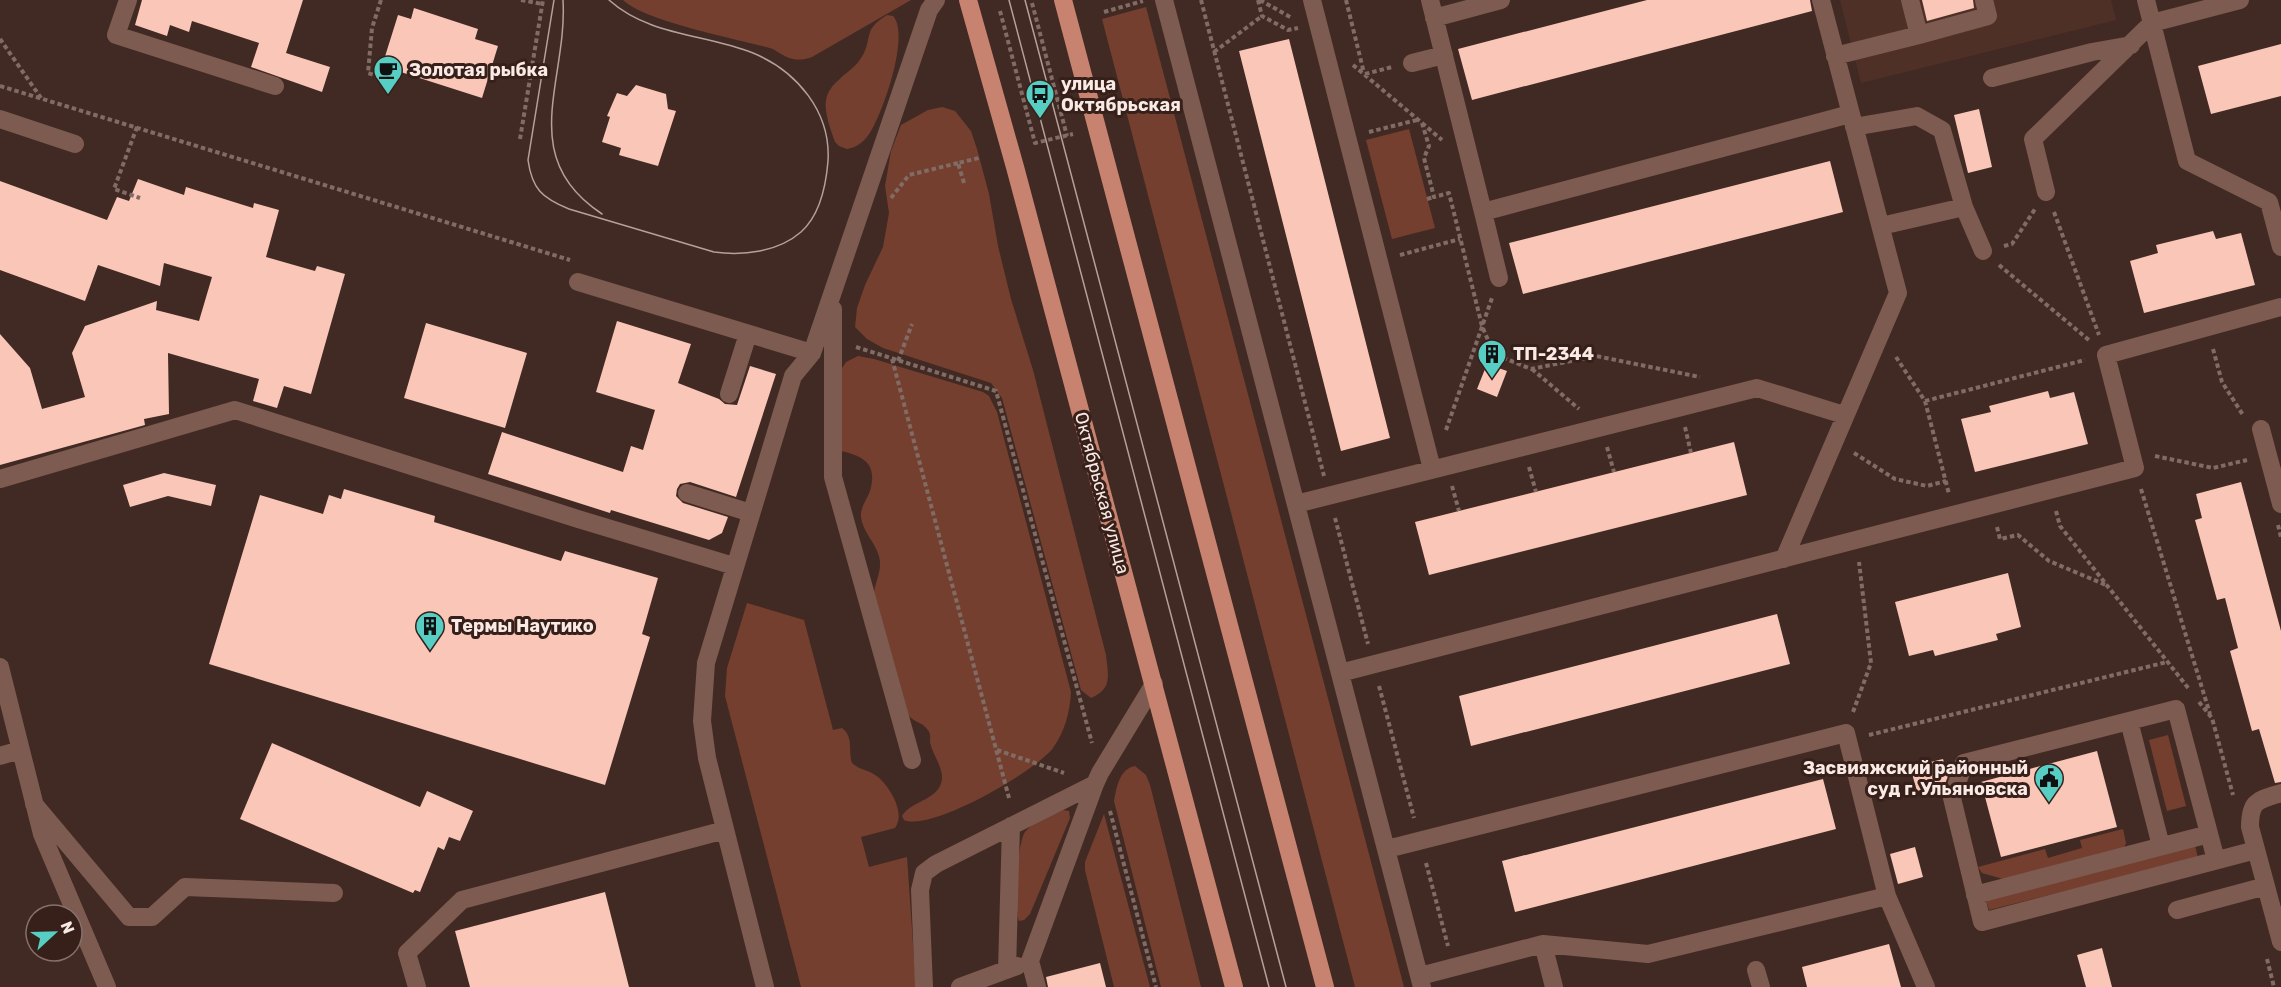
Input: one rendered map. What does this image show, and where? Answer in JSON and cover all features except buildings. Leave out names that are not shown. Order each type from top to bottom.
[{"type":"main road","name":"Октябрьская улица","points":[[968,0],[1234,987]]},
{"type":"main road","points":[[1063,0],[1325,987]]},
{"type":"street","points":[[128,0],[116,35],[275,86]]},
{"type":"street","points":[[765,987],[707,758],[702,721],[706,663],[793,376],[812,353],[929,10],[936,0]]},
{"type":"street","points":[[1164,0],[1421,982],[1543,944],[1648,954],[1887,897]]},
{"type":"street","points":[[1312,0],[1432,469]]},
{"type":"street","points":[[1430,0],[1499,278]]},
{"type":"street","points":[[1434,18],[1502,0]]},
{"type":"street","points":[[1784,559],[1833,440],[1898,293],[1821,0]]},
{"type":"street","points":[[1910,0],[1919,35]]},
{"type":"street","points":[[1835,56],[1988,16],[1984,0]]},
{"type":"street","points":[[2146,0],[2187,161],[2275,205],[2281,247]]},
{"type":"street","points":[[2046,192],[2033,139],[2152,23],[2240,0]]},
{"type":"street","points":[[1992,78],[2092,52],[2131,45]]},
{"type":"street","points":[[1412,63],[1444,55]]},
{"type":"street","points":[[1483,212],[1852,121],[1917,116],[1942,130],[1964,207],[1983,251]]},
{"type":"street","points":[[0,119],[75,144]]},
{"type":"street","points":[[1881,226],[1964,207]]},
{"type":"street","points":[[578,282],[812,353]]},
{"type":"street","points":[[833,292],[833,477],[912,760]]},
{"type":"street","points":[[1340,673],[1955,515],[2132,460],[2106,355],[2281,307]]},
{"type":"street","points":[[729,394],[748,334]]},
{"type":"street","points":[[1296,504],[1757,388],[1844,415]]},
{"type":"street","points":[[0,479],[235,410],[734,566]]},
{"type":"street","points":[[2253,425],[2281,504]]},
{"type":"street","points":[[687,493],[751,513]]},
{"type":"street","points":[[0,667],[42,834],[107,987]]},
{"type":"street","points":[[1037,987],[1030,961],[1097,779],[1154,684]]},
{"type":"street","points":[[2216,861],[2176,709],[1964,763],[1952,798],[1982,922],[2216,861],[2256,850]]},
{"type":"street","points":[[2129,721],[2161,846]]},
{"type":"street","points":[[1387,849],[1847,737],[1887,897],[1926,987]]},
{"type":"street","points":[[0,756],[20,750]]},
{"type":"street","points":[[924,987],[920,890],[924,873],[936,864],[1097,779]]},
{"type":"street","points":[[2281,793],[2256,802],[2250,811],[2250,827],[2281,942]]},
{"type":"street","points":[[34,804],[129,917],[152,917],[184,887],[334,893]]},
{"type":"street","points":[[1007,970],[1011,826]]},
{"type":"street","points":[[417,987],[407,953],[462,900],[725,830]]},
{"type":"street","points":[[1975,895],[2209,834]]},
{"type":"street","points":[[2177,910],[2266,886]]},
{"type":"street","points":[[1543,944],[1554,987]]},
{"type":"street","points":[[960,987],[1030,961]]},
{"type":"path","points":[[381,0],[372,28],[368,73],[394,82]]},
{"type":"path","points":[[520,139],[542,2],[521,0]]},
{"type":"path","points":[[1104,12],[1147,0]]},
{"type":"path","points":[[1259,0],[1262,16]]},
{"type":"path","points":[[1259,0],[1306,26],[1288,30],[1262,16]]},
{"type":"path","points":[[1346,0],[1364,74],[1422,123],[1429,146],[1424,158],[1434,197]]},
{"type":"path","points":[[1032,3],[1066,135]]},
{"type":"path","points":[[1000,11],[1035,143],[1073,134]]},
{"type":"path","points":[[1214,52],[1262,16]]},
{"type":"path","points":[[0,39],[41,98]]},
{"type":"path","points":[[0,86],[571,260]]},
{"type":"path","points":[[1348,137],[1418,119]]},
{"type":"path","points":[[137,127],[114,189],[140,198]]},
{"type":"path","points":[[888,202],[909,176],[979,158]]},
{"type":"path","points":[[958,163],[964,183]]},
{"type":"path","points":[[1983,251],[2012,244],[2046,192]]},
{"type":"path","points":[[2046,192],[2106,355]]},
{"type":"path","points":[[1427,199],[1449,193],[1482,326],[1494,354],[1531,369],[1582,411],[1587,431]]},
{"type":"path","points":[[1380,260],[1460,239]]},
{"type":"path","points":[[1983,251],[2106,355]]},
{"type":"path","points":[[1432,469],[1499,278]]},
{"type":"path","points":[[898,361],[912,324]]},
{"type":"path","points":[[2206,327],[2222,382],[2253,425]]},
{"type":"path","points":[[1880,333],[1925,401],[1955,515]]},
{"type":"path","points":[[832,340],[996,391],[1097,779],[1156,987]]},
{"type":"path","points":[[1925,401],[2106,355]]},
{"type":"path","points":[[1531,369],[1596,356],[1711,379]]},
{"type":"path","points":[[892,359],[1009,798]]},
{"type":"path","points":[[1833,440],[1895,479],[1927,486],[1946,481]]},
{"type":"path","points":[[2234,797],[2212,717],[2132,460],[2213,468],[2250,459]]},
{"type":"path","points":[[1991,505],[2000,538],[2018,535],[2049,561],[2106,585]]},
{"type":"path","points":[[2060,526],[2189,690]]},
{"type":"path","points":[[1847,737],[1871,663],[1856,540]]},
{"type":"path","points":[[1847,737],[2167,662]]},
{"type":"path","points":[[2197,699],[2212,717]]},
{"type":"path","points":[[997,750],[1069,774],[1097,779]]},
{"type":"shaded area","points":[[623,0],[911,0],[812,57],[801,60],[787,57],[773,49],[671,23],[651,16]]},
{"type":"shaded area","points":[[1840,0],[2111,0],[2116,20],[1861,83]]},
{"type":"shaded area","points":[[1146,7],[1404,987],[1355,987],[1102,19]]},
{"type":"shaded area","points":[[887,15],[893,16],[899,38],[888,89],[868,136],[859,144],[847,149],[839,146],[833,138],[828,122],[826,101],[835,84],[855,66],[864,54],[873,26]]},
{"type":"shaded area","points":[[942,107],[955,111],[971,131],[977,149],[1011,299],[1033,370],[1106,655],[1108,681],[1103,690],[1091,698],[1081,690],[1002,398],[991,383],[883,348],[867,339],[855,327],[857,308],[865,285],[883,247],[889,213],[885,186],[891,151],[901,125],[928,110]]},
{"type":"shaded area","points":[[1409,129],[1435,228],[1392,239],[1366,140]]},
{"type":"shaded area","points":[[858,356],[983,392],[989,396],[997,412],[1071,692],[1064,728],[1053,748],[1043,758],[1006,784],[959,809],[917,821],[904,820],[902,816],[912,806],[937,790],[942,776],[931,746],[929,732],[909,716],[906,709],[875,600],[874,593],[880,570],[879,556],[864,528],[861,516],[872,481],[870,467],[862,458],[841,451],[840,371],[846,362]]},
{"type":"shaded area","points":[[747,603],[804,620],[833,730],[842,728],[846,732],[852,763],[878,777],[895,801],[899,815],[895,828],[861,837],[869,867],[907,857],[916,987],[801,987],[725,696],[727,668]]},
{"type":"shaded area","points":[[2168,735],[2186,806],[2167,811],[2149,740]]},
{"type":"shaded area","points":[[1135,766],[1146,775],[1150,785],[1201,987],[1161,987],[1114,801],[1122,775]]},
{"type":"shaded area","points":[[1063,810],[1069,811],[1070,818],[1030,914],[1024,920],[1019,921],[1017,876],[1022,838],[1033,825]]},
{"type":"shaded area","points":[[1104,814],[1150,987],[1114,987],[1085,870],[1085,862]]},
{"type":"shaded area","points":[[2123,829],[2126,843],[2124,848],[2003,879],[1982,873],[1978,867],[2045,849],[2048,858],[2082,848],[2080,840]]},
{"type":"shaded area","points":[[2195,845],[2198,858],[1989,910],[1985,897]]},
{"type":"tram line","points":[[554,0],[528,160],[532,178],[545,196],[569,209],[714,252],[760,251],[782,244],[801,232],[808,225],[821,200],[828,161],[824,126],[808,95],[784,71],[753,53],[659,28],[625,12],[609,0]]},
{"type":"tram line","points":[[563,0],[563,30],[552,116],[553,142],[560,168],[576,192],[602,214]]},
{"type":"tram line","points":[[1009,0],[1269,987]]},
{"type":"tram line","points":[[1025,0],[1286,987]]},
{"type":"place","name":"Золотая рыбка","points":[[388,96]]},
{"type":"place","name":"улица Октябрьская","points":[[1040,120]]},
{"type":"place","name":"ТП-2344","points":[[1492,380]]},
{"type":"place","name":"Термы Наутико","points":[[430,652]]},
{"type":"place","name":"Засвияжский районный суд г. Ульяновска","points":[[2049,804]]}]
